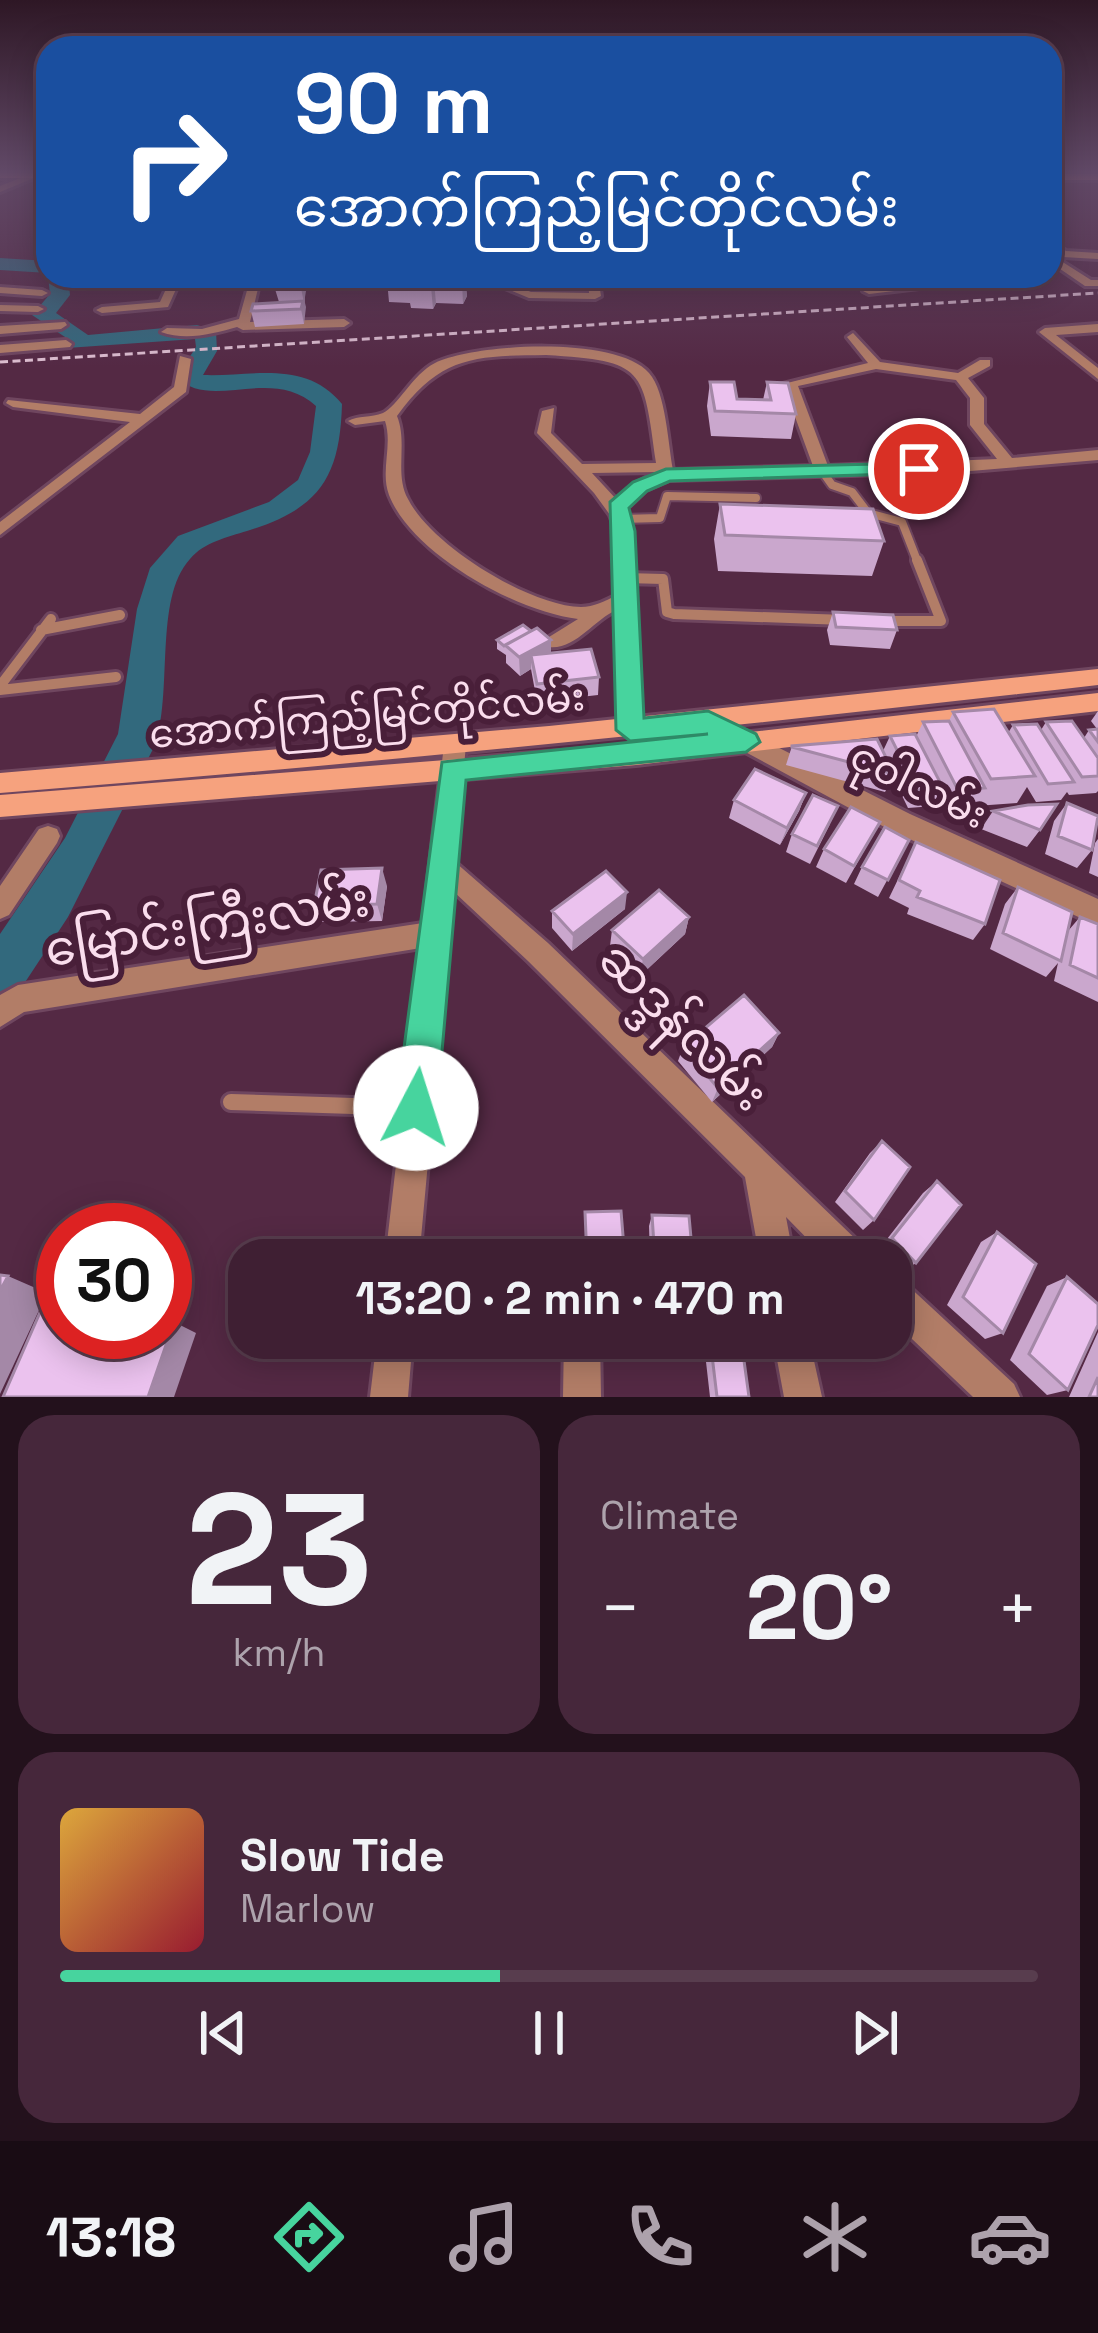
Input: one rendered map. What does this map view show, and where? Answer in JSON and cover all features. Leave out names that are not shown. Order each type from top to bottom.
[{"type":"main road","name":"အောက်ကြည့်မြင်တိုင်လမ်း","points":[[454,757],[630,730],[1098,676]]},
{"type":"main road","name":"အောက်ကြည့်မြင်တိုင်လမ်း","points":[[0,806],[96,789],[454,757],[746,742],[1098,702]]},
{"type":"main road","name":"အောက်ကြည့်မြင်တိုင်လမ်း","points":[[0,783],[96,789]]},
{"type":"street","points":[[1062,252],[1098,256]]},
{"type":"street","points":[[1062,265],[1089,284],[1098,284]]},
{"type":"street","points":[[1062,273],[1072,272]]},
{"type":"street","points":[[102,310],[166,303],[172,288]]},
{"type":"street","points":[[253,288],[243,326],[344,322]]},
{"type":"street","points":[[474,293],[487,288]]},
{"type":"street","points":[[511,288],[537,296],[595,296],[594,288]]},
{"type":"street","points":[[869,291],[904,288]]},
{"type":"street","points":[[1,291],[42,293]]},
{"type":"street","points":[[0,308],[38,309]]},
{"type":"street","points":[[167,332],[202,333],[244,321]]},
{"type":"street","points":[[0,330],[62,325]]},
{"type":"street","points":[[1098,328],[1045,332],[1098,375]]},
{"type":"street","points":[[853,337],[876,364]]},
{"type":"street","points":[[0,349],[66,344]]},
{"type":"street","points":[[355,422],[390,416],[405,394],[445,362],[474,356],[605,353],[645,376],[665,471]]},
{"type":"street","points":[[0,530],[181,388],[185,359]]},
{"type":"street","points":[[822,472],[790,383],[876,364],[960,377],[985,363]]},
{"type":"street","points":[[960,377],[977,398],[977,425],[1008,463]]},
{"type":"street","points":[[13,403],[143,419]]},
{"type":"street","points":[[549,411],[544,433],[556,451],[582,469],[619,513],[627,588],[630,730]]},
{"type":"street","points":[[390,416],[400,436],[394,484],[400,502],[423,532],[513,594],[579,613],[596,610],[627,588]]},
{"type":"street","points":[[582,469],[822,472],[1098,455]]},
{"type":"street","points":[[619,513],[640,487],[665,471]]},
{"type":"street","points":[[556,642],[592,618],[596,610]]},
{"type":"street","name":"ငုဝါလမ်း","points":[[708,722],[900,822],[1098,913]]},
{"type":"street","points":[[404,1239],[454,757]]},
{"type":"street","points":[[0,907],[48,836]]},
{"type":"street","name":"ဆဒ္ဒန်လမ်း","points":[[442,865],[538,952],[830,1239]]},
{"type":"street","name":"မြောင်းကြီးလမ်း","points":[[0,1013],[18,999],[433,934]]},
{"type":"street","points":[[761,1175],[773,1239]]},
{"type":"street","points":[[912,1314],[1001,1397]]},
{"type":"street","points":[[389,1397],[393,1359]]},
{"type":"street","points":[[582,1359],[582,1397]]},
{"type":"street","points":[[795,1359],[803,1397]]},
{"type":"lane","points":[[627,588],[663,579],[667,612],[674,614],[941,621],[902,522],[868,513],[852,492],[832,485],[822,472]]},
{"type":"lane","points":[[619,513],[660,518],[667,496],[756,498]]},
{"type":"lane","points":[[41,630],[119,615]]},
{"type":"lane","points":[[0,688],[51,620]]},
{"type":"lane","points":[[0,688],[116,677]]},
{"type":"lane","points":[[231,1102],[416,1108]]},
{"type":"building","points":[[303,301],[301,309],[251,311],[253,304]]},
{"type":"building","points":[[710,382],[734,382],[737,399],[771,400],[767,382],[788,383],[796,414],[715,411]]},
{"type":"building","points":[[720,504],[873,509],[884,541],[725,535]]},
{"type":"building","points":[[833,612],[893,615],[897,630],[836,627]]},
{"type":"building","points":[[523,625],[531,631],[504,646],[497,640]]},
{"type":"building","points":[[537,628],[551,640],[519,657],[505,645]]},
{"type":"building","points":[[591,649],[599,677],[537,684],[531,655]]},
{"type":"building","points":[[994,709],[1035,776],[991,779],[953,712]]},
{"type":"building","points":[[949,721],[985,788],[958,790],[923,722]]},
{"type":"building","points":[[1072,721],[1098,758],[1098,776],[1082,777],[1046,722]]},
{"type":"building","points":[[1037,724],[1074,782],[1048,784],[1013,725]]},
{"type":"building","points":[[915,734],[943,788],[917,790],[890,736]]},
{"type":"building","points":[[877,739],[894,774],[792,747],[792,746]]},
{"type":"building","points":[[755,769],[806,793],[787,828],[734,800]]},
{"type":"building","points":[[813,795],[838,806],[817,846],[792,834]]},
{"type":"building","points":[[1067,803],[1098,816],[1092,850],[1058,836]]},
{"type":"building","points":[[1057,804],[1040,830],[993,811],[1028,805]]},
{"type":"building","points":[[851,807],[880,822],[854,866],[824,849]]},
{"type":"building","points":[[885,827],[909,840],[888,880],[862,867]]},
{"type":"building","points":[[916,842],[1000,880],[985,924],[917,897],[920,891],[899,880]]},
{"type":"building","points":[[382,868],[377,904],[314,906],[321,870]]},
{"type":"building","points":[[606,871],[627,892],[573,934],[552,911]]},
{"type":"building","points":[[1018,887],[1072,912],[1061,961],[1003,933]]},
{"type":"building","points":[[659,890],[689,917],[643,959],[612,930]]},
{"type":"building","points":[[1080,917],[1098,924],[1098,978],[1070,965]]},
{"type":"building","points":[[744,995],[779,1033],[718,1088],[683,1047]]},
{"type":"building","points":[[882,1141],[910,1167],[874,1220],[845,1191]]},
{"type":"building","points":[[937,1181],[961,1205],[916,1263],[912,1239],[892,1238]]},
{"type":"building","points":[[621,1211],[623,1239],[586,1239],[585,1212]]},
{"type":"building","points":[[652,1215],[689,1216],[691,1239],[654,1239]]},
{"type":"building","points":[[997,1232],[1036,1264],[1003,1333],[963,1297]]},
{"type":"building","points":[[1067,1277],[1098,1304],[1098,1325],[1068,1390],[1029,1354]]},
{"type":"building","points":[[36,1322],[36,1359],[161,1359],[148,1397],[3,1397]]},
{"type":"building","points":[[712,1359],[744,1359],[749,1397],[717,1397]]},
{"type":"waterway","points":[[0,264],[36,266]]},
{"type":"waterway","points":[[59,288],[60,295],[43,315],[77,334],[75,343],[197,332],[208,336],[206,344]]},
{"type":"waterway","points":[[0,976],[81,852],[136,741],[154,609],[167,568],[196,539],[296,498],[318,471],[329,404],[302,385],[286,381],[201,384],[189,377],[205,351]]},
{"type":"railway","points":[[0,362],[1098,293]]},
{"type":"route","points":[[416,1108],[452,770],[746,742],[708,722],[630,730],[624,531],[618,507],[658,476],[919,469]]}]
